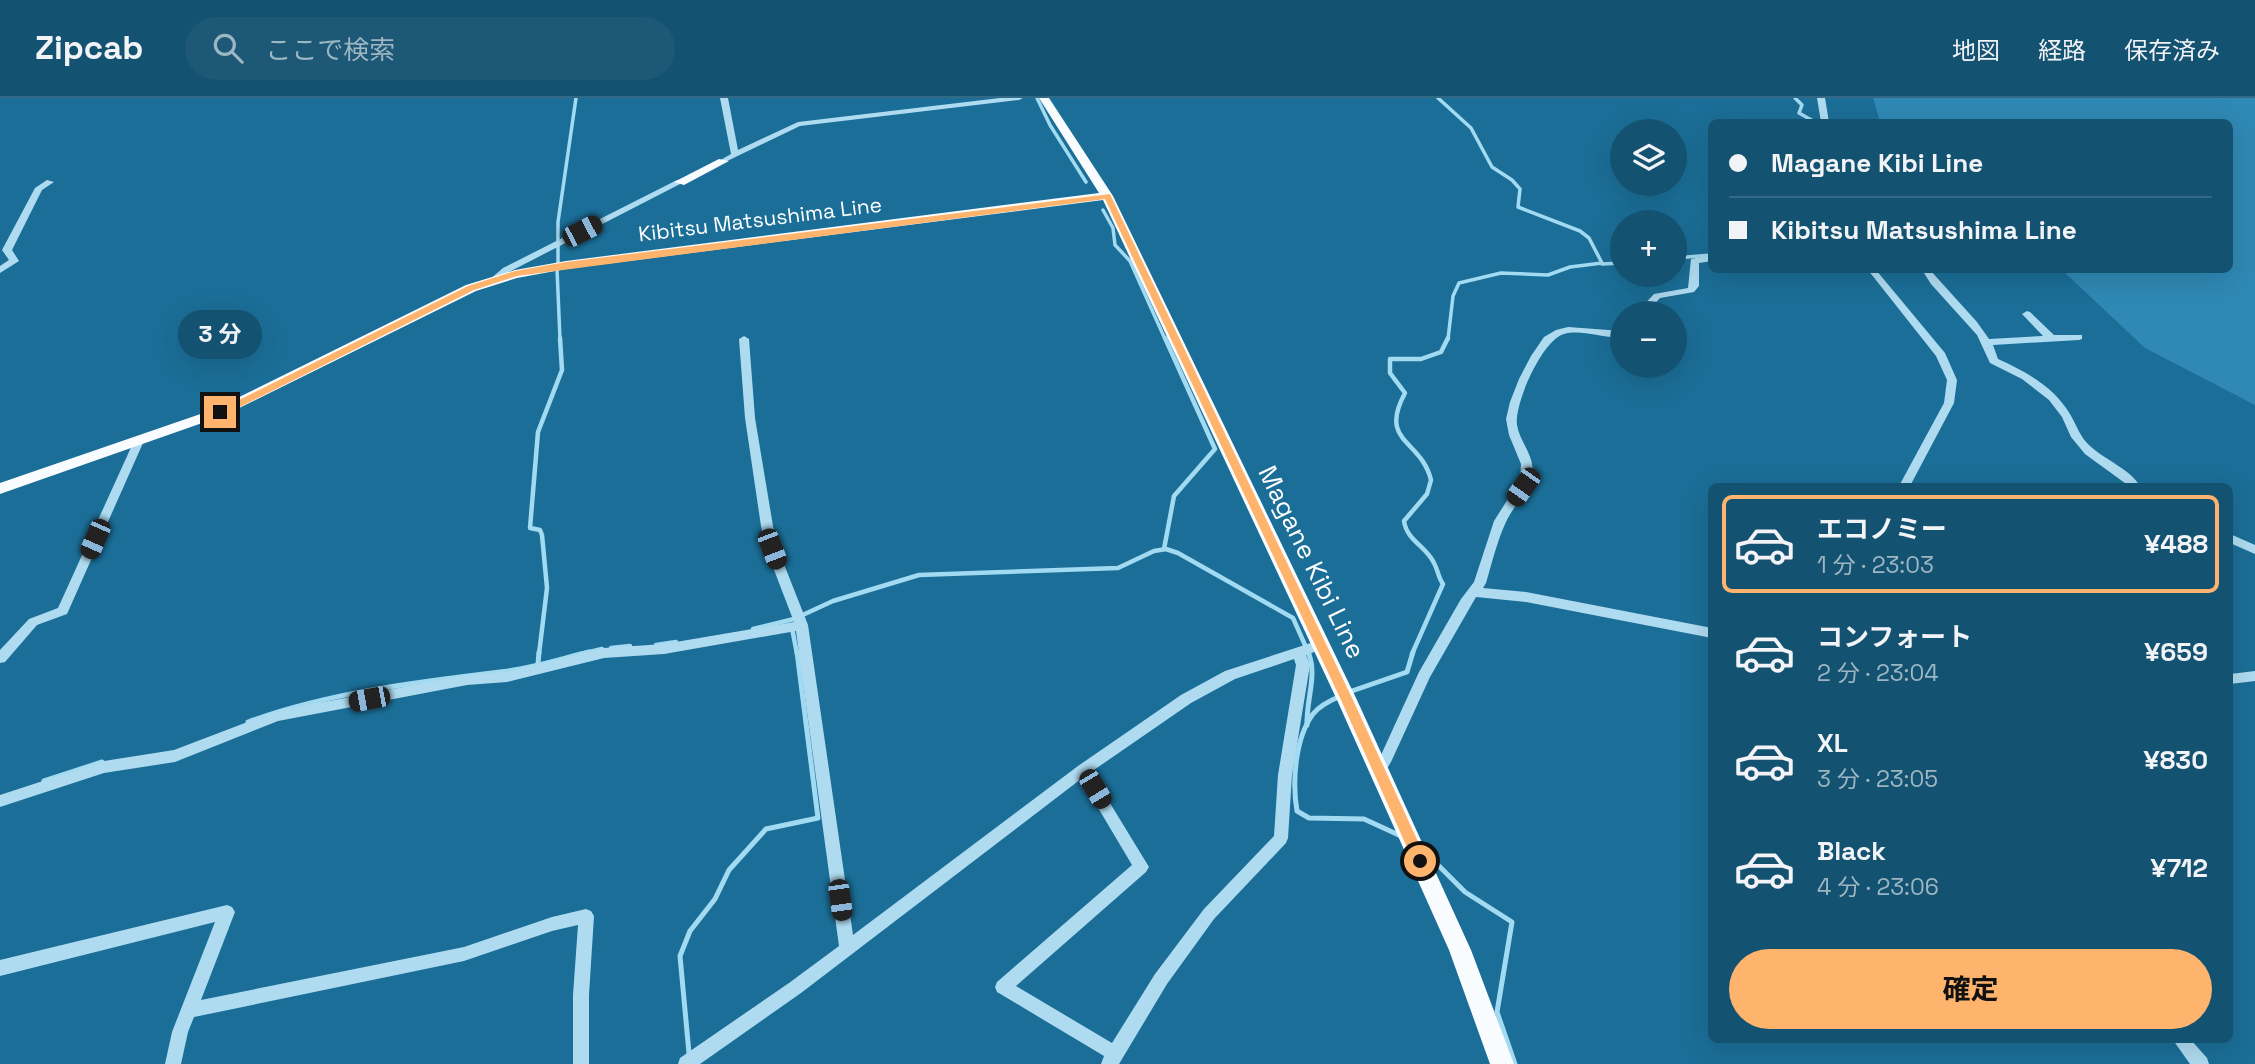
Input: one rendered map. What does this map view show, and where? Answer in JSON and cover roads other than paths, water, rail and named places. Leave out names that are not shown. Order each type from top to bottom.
[{"type":"main road","name":"Magane Kibi Line","points":[[1044,98],[1107,196],[1308,649],[1344,693],[1460,950],[1502,1064]]},
{"type":"main road","points":[[680,182],[723,161]]},
{"type":"main road","name":"Kibitsu Matsushima Line","points":[[0,489],[138,443],[244,402],[441,302],[494,279],[557,266],[1107,196]]},
{"type":"street","points":[[724,98],[735,154]]},
{"type":"street","points":[[723,161],[799,124],[1019,98]]},
{"type":"street","points":[[1821,98],[1824,119]]},
{"type":"street","points":[[0,270],[14,261],[7,250],[39,188],[50,182]]},
{"type":"street","points":[[494,279],[506,270],[680,182]]},
{"type":"street","points":[[1652,301],[1657,296],[1691,290],[1694,286],[1694,261],[1708,259]]},
{"type":"street","points":[[1874,273],[1941,355],[1952,380],[1949,402],[1907,483]]},
{"type":"street","points":[[1928,273],[1945,296],[1969,318],[1989,342],[1994,361],[2040,385],[2067,416],[2074,436],[2101,461],[2132,483]]},
{"type":"street","points":[[2027,314],[2051,338]]},
{"type":"street","points":[[1378,770],[1424,676],[1465,602],[1474,592],[1500,521],[1528,474],[1526,458],[1514,435],[1511,420],[1513,407],[1543,344],[1554,334],[1573,329],[1610,333]]},
{"type":"street","points":[[1989,342],[2079,337]]},
{"type":"street","points":[[744,339],[753,443],[767,526],[797,623],[848,950]]},
{"type":"street","points":[[0,658],[33,622],[62,611],[138,443]]},
{"type":"street","points":[[2233,539],[2255,550]]},
{"type":"street","points":[[1474,592],[1526,597],[1708,632]]},
{"type":"street","points":[[0,801],[104,767],[175,756],[276,716],[467,680],[508,677],[604,653],[664,649],[797,623]]},
{"type":"street","points":[[691,1061],[848,950],[1083,770],[1212,683],[1308,649]]},
{"type":"street","points":[[1083,770],[1141,867],[1003,987],[1112,1059],[1161,979],[1209,914],[1282,838],[1285,775],[1308,649]]},
{"type":"street","points":[[2233,678],[2255,676]]},
{"type":"street","points":[[0,968],[227,912],[180,1032],[173,1064]]},
{"type":"street","points":[[190,1010],[464,954],[552,924],[586,916],[581,995],[581,1064]]},
{"type":"street","points":[[2184,1043],[2201,1064]]},
{"type":"waterway","points":[[558,262],[558,222],[576,98]]},
{"type":"waterway","points":[[1037,98],[1050,125],[1086,182]]},
{"type":"waterway","points":[[1438,98],[1471,128],[1492,167],[1512,180],[1520,189],[1518,207],[1580,231],[1589,238],[1602,263],[1570,267],[1548,275],[1501,273],[1459,283],[1453,296],[1448,339]]},
{"type":"waterway","points":[[1795,98],[1802,105],[1799,113],[1810,119]]},
{"type":"waterway","points":[[1103,210],[1113,228],[1115,245],[1130,261],[1165,339]]},
{"type":"waterway","points":[[1687,257],[1708,255]]},
{"type":"waterway","points":[[1602,264],[1610,264]]},
{"type":"waterway","points":[[557,269],[560,339]]},
{"type":"waterway","points":[[539,654],[547,588],[542,535],[540,530],[530,528],[538,432],[562,370],[560,338]]},
{"type":"waterway","points":[[1164,549],[1174,496],[1215,449],[1165,338]]},
{"type":"waterway","points":[[1412,654],[1443,584],[1431,557],[1409,534],[1404,521],[1427,494],[1431,480],[1419,456],[1399,432],[1396,422],[1405,393],[1390,373],[1390,359],[1421,359],[1441,352],[1448,338]]},
{"type":"waterway","points":[[753,629],[794,619],[833,601],[919,575],[1118,568],[1154,551],[1166,549],[1178,553],[1293,618],[1309,654]]},
{"type":"waterway","points":[[792,628],[797,654]]},
{"type":"waterway","points":[[656,645],[676,642]]},
{"type":"waterway","points":[[611,648],[630,646]]},
{"type":"waterway","points":[[583,654],[602,649]]},
{"type":"waterway","points":[[538,664],[539,652]]},
{"type":"waterway","points":[[583,654],[589,652]]},
{"type":"waterway","points":[[690,1064],[680,956],[690,931],[715,899],[729,870],[766,829],[818,818],[797,652]]},
{"type":"waterway","points":[[1307,724],[1312,678],[1308,652]]},
{"type":"waterway","points":[[1349,692],[1407,672],[1413,652]]},
{"type":"waterway","points":[[248,722],[340,696],[522,669],[583,654]]},
{"type":"waterway","points":[[1307,724],[1316,711],[1341,696]]},
{"type":"waterway","points":[[1307,724],[1296,761],[1297,811],[1309,818],[1364,819],[1401,836]]},
{"type":"waterway","points":[[44,781],[102,762]]},
{"type":"waterway","points":[[1423,850],[1465,892],[1512,922],[1497,1012],[1515,1064]]}]
